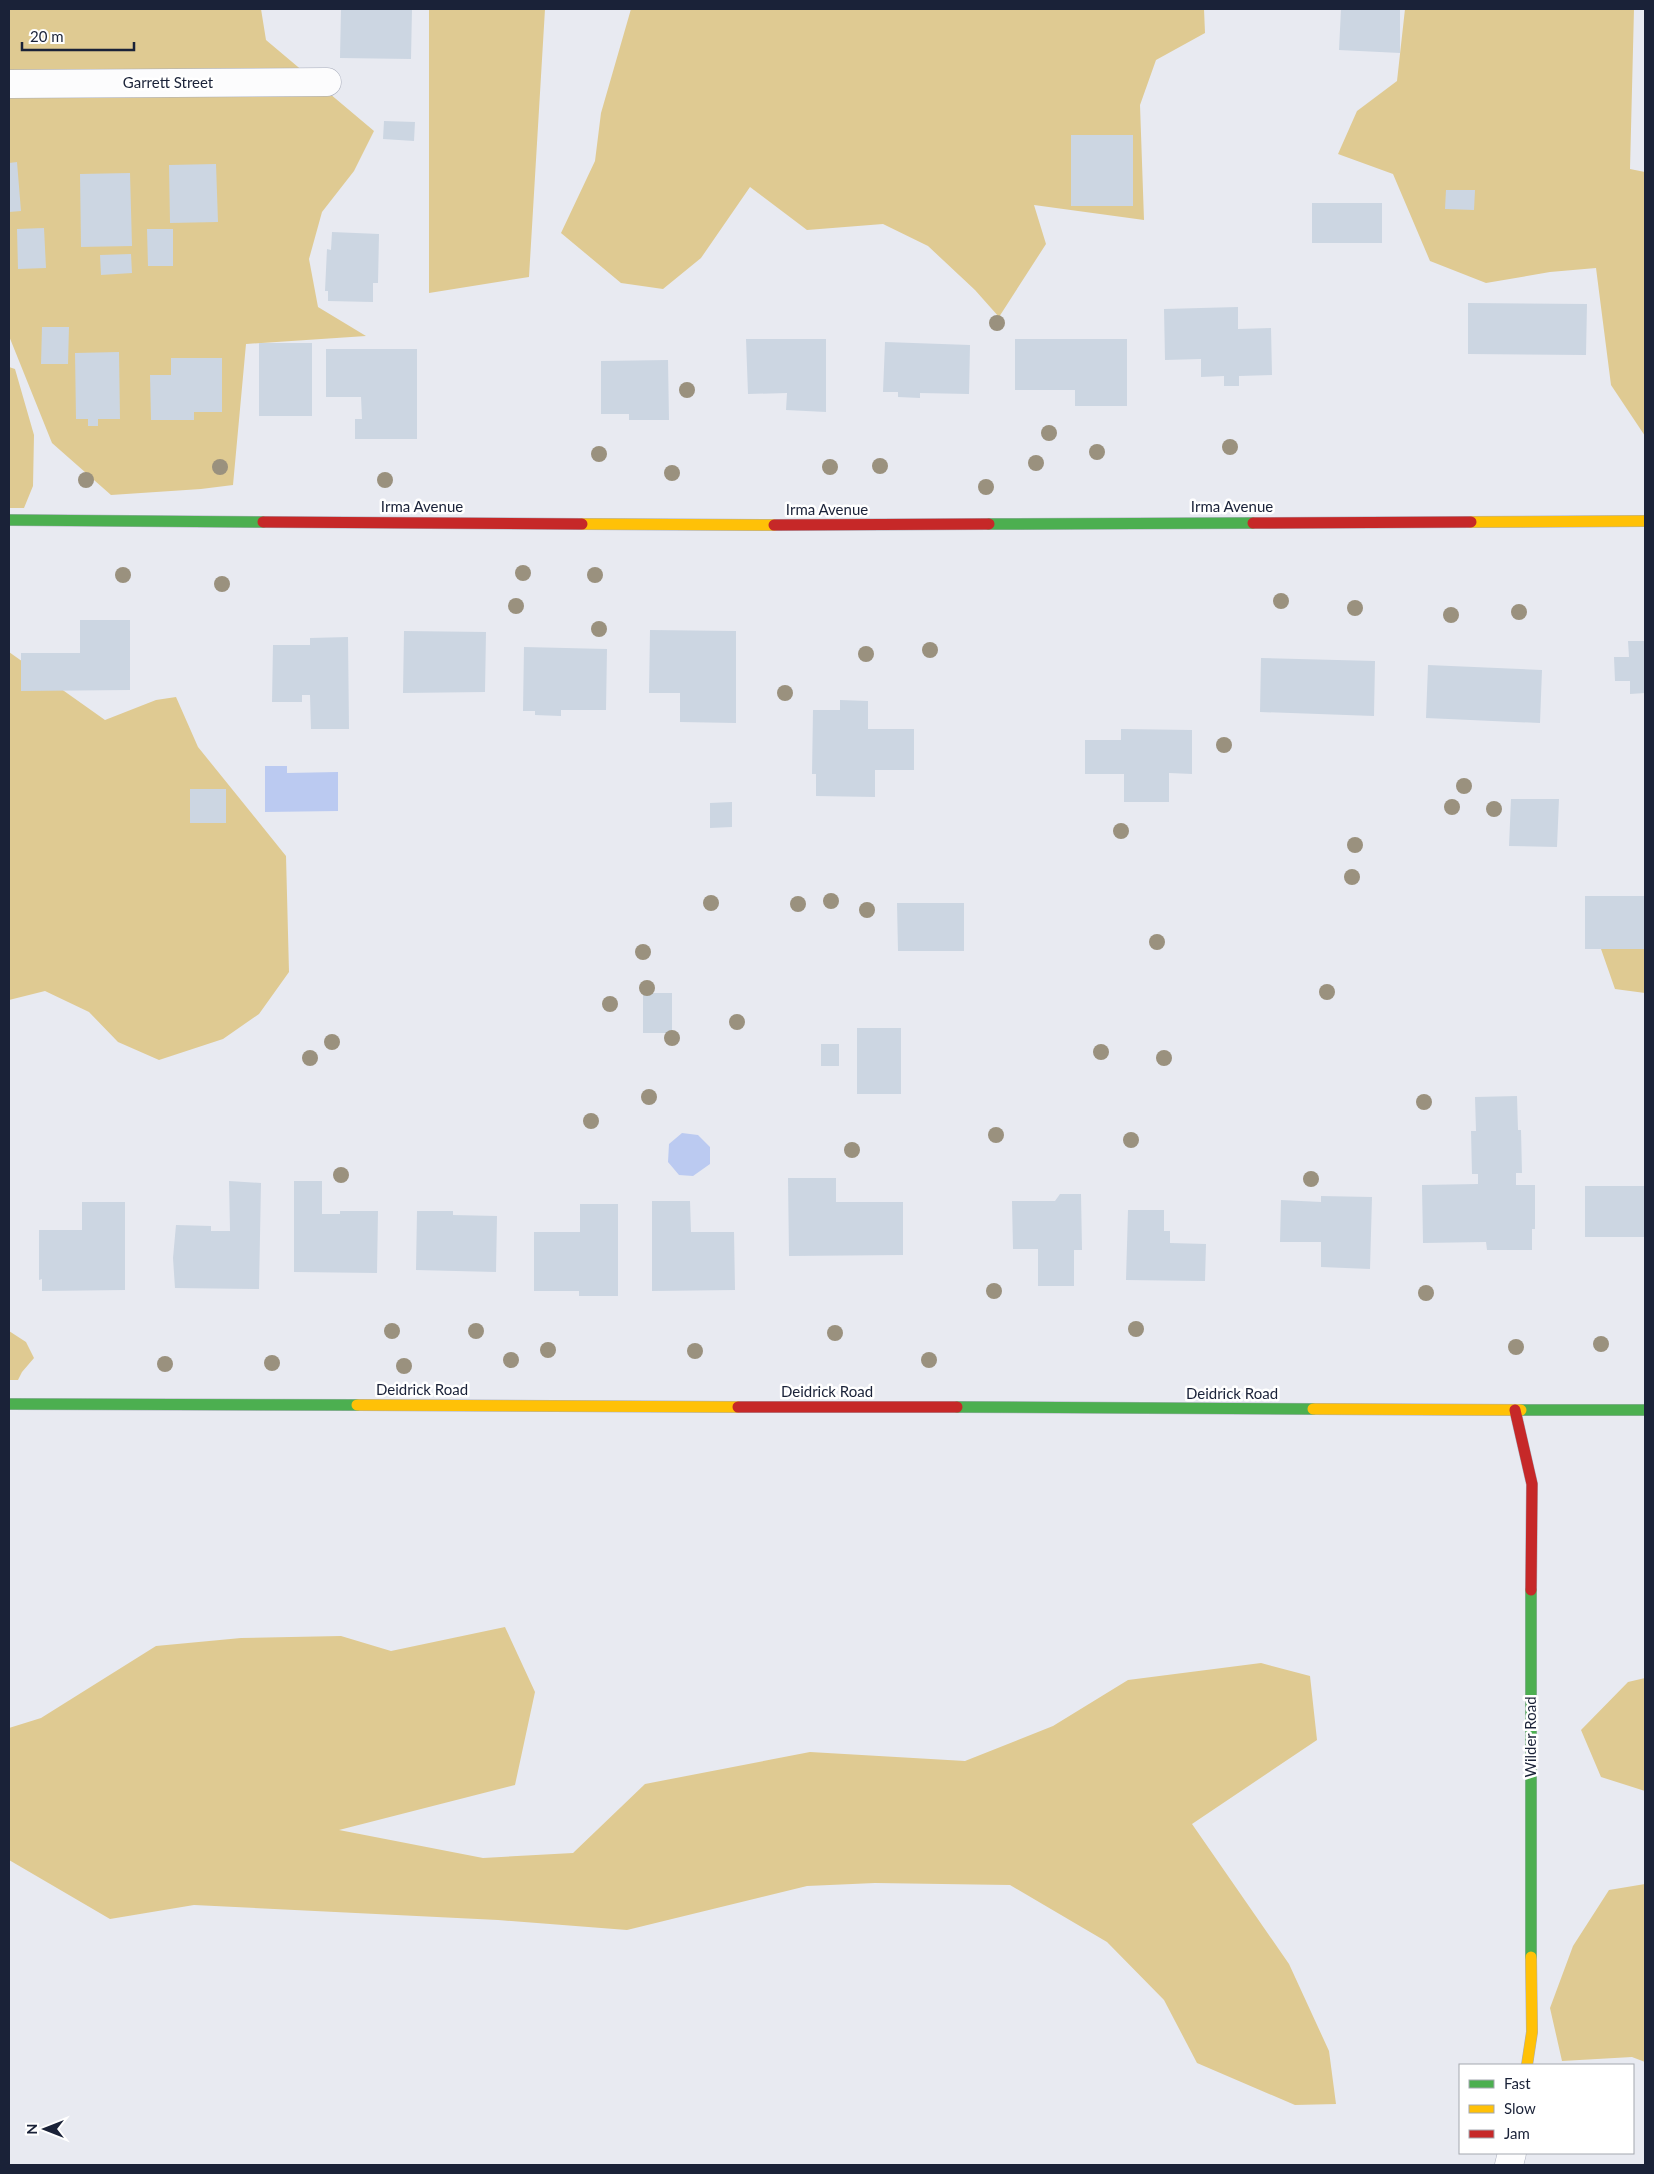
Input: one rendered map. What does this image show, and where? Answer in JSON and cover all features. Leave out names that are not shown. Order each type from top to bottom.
[{"type":"street","name":"Garrett Street","points":[[9,84],[326,82]]},
{"type":"street","name":"Irma Avenue","points":[[9,520],[800,525],[1645,521]]},
{"type":"street","name":"Deidrick Road","points":[[9,1404],[1645,1410]]},
{"type":"street","name":"Wilder Road","points":[[1515,1410],[1532,1484],[1530,1809],[1532,2032],[1527,2064]]},
{"type":"shaded area","points":[[9,9],[261,9],[266,40],[374,131],[354,171],[322,212],[309,259],[318,307],[366,336],[246,344],[233,485],[111,495],[52,443],[9,336]]},
{"type":"shaded area","points":[[429,9],[545,9],[529,277],[429,293]]},
{"type":"shaded area","points":[[631,9],[1204,9],[1205,33],[1156,60],[1140,105],[1144,220],[1034,205],[1046,244],[999,317],[975,290],[928,246],[883,224],[807,230],[750,187],[701,258],[663,289],[621,283],[561,233],[595,161],[601,113]]},
{"type":"shaded area","points":[[1405,9],[1634,9],[1630,169],[1645,172],[1645,436],[1611,385],[1596,268],[1550,272],[1486,283],[1430,261],[1393,174],[1338,154],[1357,111],[1397,81]]},
{"type":"shaded area","points":[[9,367],[15,369],[34,435],[33,486],[24,508],[9,508]]},
{"type":"shaded area","points":[[9,652],[105,720],[156,700],[176,697],[198,747],[286,856],[289,972],[259,1014],[223,1039],[159,1060],[118,1042],[89,1012],[45,991],[9,1000]]},
{"type":"shaded area","points":[[1601,949],[1645,949],[1645,993],[1615,989]]},
{"type":"shaded area","points":[[9,1331],[26,1342],[34,1358],[18,1380],[9,1380]]},
{"type":"shaded area","points":[[505,1627],[535,1692],[515,1785],[339,1830],[483,1858],[573,1853],[645,1784],[810,1752],[965,1761],[1053,1726],[1128,1680],[1261,1663],[1310,1676],[1317,1740],[1192,1824],[1289,1964],[1329,2051],[1336,2104],[1295,2105],[1197,2063],[1164,2000],[1107,1942],[1010,1885],[875,1883],[807,1886],[627,1930],[498,1920],[194,1905],[110,1919],[9,1860],[9,1728],[41,1718],[156,1646],[241,1638],[341,1636],[391,1651]]},
{"type":"shaded area","points":[[1645,1678],[1645,1791],[1601,1777],[1581,1730],[1628,1682]]},
{"type":"shaded area","points":[[1645,1884],[1645,2062],[1632,2057],[1562,2061],[1550,2008],[1573,1946],[1609,1890]]},
{"type":"water","points":[[265,766],[287,766],[287,773],[338,772],[338,811],[265,812]]},
{"type":"water","points":[[682,1133],[698,1135],[710,1147],[710,1164],[693,1176],[679,1175],[668,1162],[669,1144]]},
{"type":"building","points":[[341,9],[412,9],[411,59],[340,58]]},
{"type":"building","points":[[1341,9],[1400,9],[1400,53],[1339,50]]},
{"type":"building","points":[[384,121],[415,122],[414,141],[383,139]]},
{"type":"building","points":[[1071,135],[1133,135],[1133,206],[1071,206]]},
{"type":"building","points":[[17,162],[21,211],[9,212],[9,163]]},
{"type":"building","points":[[216,164],[218,222],[170,223],[169,165]]},
{"type":"building","points":[[130,173],[132,246],[81,247],[80,174]]},
{"type":"building","points":[[1446,190],[1475,190],[1474,210],[1445,209]]},
{"type":"building","points":[[1312,203],[1382,203],[1382,243],[1312,243]]},
{"type":"building","points":[[44,228],[46,268],[18,269],[17,229]]},
{"type":"building","points":[[147,229],[173,229],[173,266],[148,266]]},
{"type":"building","points":[[332,232],[379,234],[378,283],[373,283],[373,302],[328,301],[328,291],[325,291],[327,249],[331,250]]},
{"type":"building","points":[[131,254],[132,273],[101,275],[100,255]]},
{"type":"building","points":[[1468,303],[1587,304],[1586,355],[1468,354]]},
{"type":"building","points":[[1238,307],[1238,329],[1271,328],[1272,375],[1239,376],[1239,386],[1224,386],[1224,376],[1201,377],[1201,359],[1165,360],[1164,309]]},
{"type":"building","points":[[42,327],[69,327],[68,364],[41,364]]},
{"type":"building","points":[[746,339],[826,339],[826,412],[786,410],[787,393],[748,394]]},
{"type":"building","points":[[1015,339],[1127,339],[1127,406],[1075,406],[1075,390],[1015,390]]},
{"type":"building","points":[[885,342],[970,345],[969,394],[920,393],[920,398],[898,397],[898,392],[883,392]]},
{"type":"building","points":[[259,343],[312,343],[312,416],[259,416]]},
{"type":"building","points":[[326,349],[417,349],[417,439],[355,439],[355,419],[362,419],[361,397],[326,397]]},
{"type":"building","points":[[119,352],[120,419],[98,419],[98,426],[88,426],[88,419],[76,419],[75,353]]},
{"type":"building","points":[[171,358],[222,358],[222,412],[194,412],[194,420],[151,420],[150,375],[171,375]]},
{"type":"building","points":[[668,360],[669,420],[629,420],[629,414],[601,414],[601,361]]},
{"type":"building","points":[[80,620],[130,620],[130,690],[21,691],[21,653],[80,653]]},
{"type":"building","points":[[650,630],[736,631],[736,723],[680,722],[680,693],[649,693]]},
{"type":"building","points":[[404,631],[486,632],[485,692],[403,693]]},
{"type":"building","points":[[348,637],[349,729],[311,729],[310,695],[302,695],[302,702],[272,702],[273,645],[310,645],[310,638]]},
{"type":"building","points":[[1628,641],[1645,641],[1645,693],[1630,694],[1630,681],[1615,681],[1614,657],[1629,657]]},
{"type":"building","points":[[524,647],[607,649],[606,710],[561,710],[561,716],[535,715],[535,711],[523,711]]},
{"type":"building","points":[[1261,658],[1375,661],[1374,716],[1260,712]]},
{"type":"building","points":[[1428,665],[1542,670],[1540,723],[1426,718]]},
{"type":"building","points":[[840,700],[868,701],[868,729],[914,729],[914,770],[875,770],[875,797],[816,796],[816,774],[812,774],[813,710],[840,710]]},
{"type":"building","points":[[1121,729],[1192,730],[1192,774],[1169,773],[1169,802],[1124,802],[1124,774],[1085,774],[1085,740],[1121,740]]},
{"type":"building","points":[[190,789],[226,789],[226,823],[190,823]]},
{"type":"building","points":[[1511,799],[1559,799],[1557,847],[1509,846]]},
{"type":"building","points":[[732,802],[732,827],[710,828],[710,803]]},
{"type":"building","points":[[1585,896],[1645,896],[1645,949],[1585,949]]},
{"type":"building","points":[[897,903],[964,903],[964,951],[898,951]]},
{"type":"building","points":[[643,993],[672,993],[672,1033],[643,1033]]},
{"type":"building","points":[[857,1028],[901,1028],[901,1094],[857,1094]]},
{"type":"building","points":[[821,1044],[839,1044],[839,1066],[821,1066]]},
{"type":"building","points":[[1517,1096],[1518,1130],[1521,1130],[1522,1173],[1516,1173],[1516,1185],[1535,1185],[1535,1229],[1532,1229],[1532,1250],[1487,1250],[1486,1242],[1423,1243],[1422,1185],[1478,1184],[1478,1174],[1472,1174],[1471,1131],[1476,1131],[1475,1097]]},
{"type":"building","points":[[788,1178],[836,1178],[836,1202],[903,1202],[903,1255],[789,1256]]},
{"type":"building","points":[[229,1181],[261,1183],[259,1289],[175,1288],[173,1258],[176,1225],[211,1226],[211,1231],[230,1231]]},
{"type":"building","points":[[294,1181],[322,1181],[322,1214],[340,1214],[340,1211],[378,1211],[377,1273],[294,1272]]},
{"type":"building","points":[[1585,1186],[1645,1186],[1645,1237],[1585,1237]]},
{"type":"building","points":[[1060,1194],[1081,1194],[1082,1250],[1074,1250],[1074,1286],[1038,1286],[1038,1249],[1013,1249],[1012,1201],[1055,1201]]},
{"type":"building","points":[[1321,1196],[1372,1197],[1370,1269],[1321,1267],[1321,1242],[1280,1242],[1281,1200],[1321,1202]]},
{"type":"building","points":[[652,1201],[690,1201],[691,1232],[734,1232],[735,1290],[652,1291]]},
{"type":"building","points":[[82,1202],[125,1202],[125,1290],[42,1291],[42,1279],[39,1280],[39,1230],[82,1230]]},
{"type":"building","points":[[580,1204],[618,1204],[618,1296],[579,1296],[579,1291],[534,1291],[534,1232],[580,1232]]},
{"type":"building","points":[[1128,1210],[1164,1210],[1164,1231],[1170,1231],[1170,1243],[1206,1244],[1205,1281],[1126,1280]]},
{"type":"building","points":[[417,1211],[453,1211],[453,1215],[497,1216],[496,1272],[416,1270]]},
{"type":"traffic: fast","points":[[9,520],[263,522]]},
{"type":"traffic: fast","points":[[989,524],[1253,523]]},
{"type":"traffic: fast","points":[[9,1404],[357,1405]]},
{"type":"traffic: fast","points":[[957,1407],[1313,1409]]},
{"type":"traffic: fast","points":[[1521,1410],[1645,1410]]},
{"type":"traffic: fast","points":[[1531,1590],[1531,1957]]},
{"type":"traffic: slow","points":[[1471,522],[1645,521]]},
{"type":"traffic: slow","points":[[582,524],[774,525]]},
{"type":"traffic: slow","points":[[357,1405],[738,1407]]},
{"type":"traffic: slow","points":[[1313,1409],[1521,1410]]},
{"type":"traffic: slow","points":[[1527,2064],[1532,2032],[1531,1957]]},
{"type":"traffic: jam","points":[[263,522],[582,524]]},
{"type":"traffic: jam","points":[[1253,523],[1471,522]]},
{"type":"traffic: jam","points":[[774,525],[989,524]]},
{"type":"traffic: jam","points":[[738,1407],[957,1407]]},
{"type":"traffic: jam","points":[[1515,1410],[1532,1484],[1531,1590]]}]
